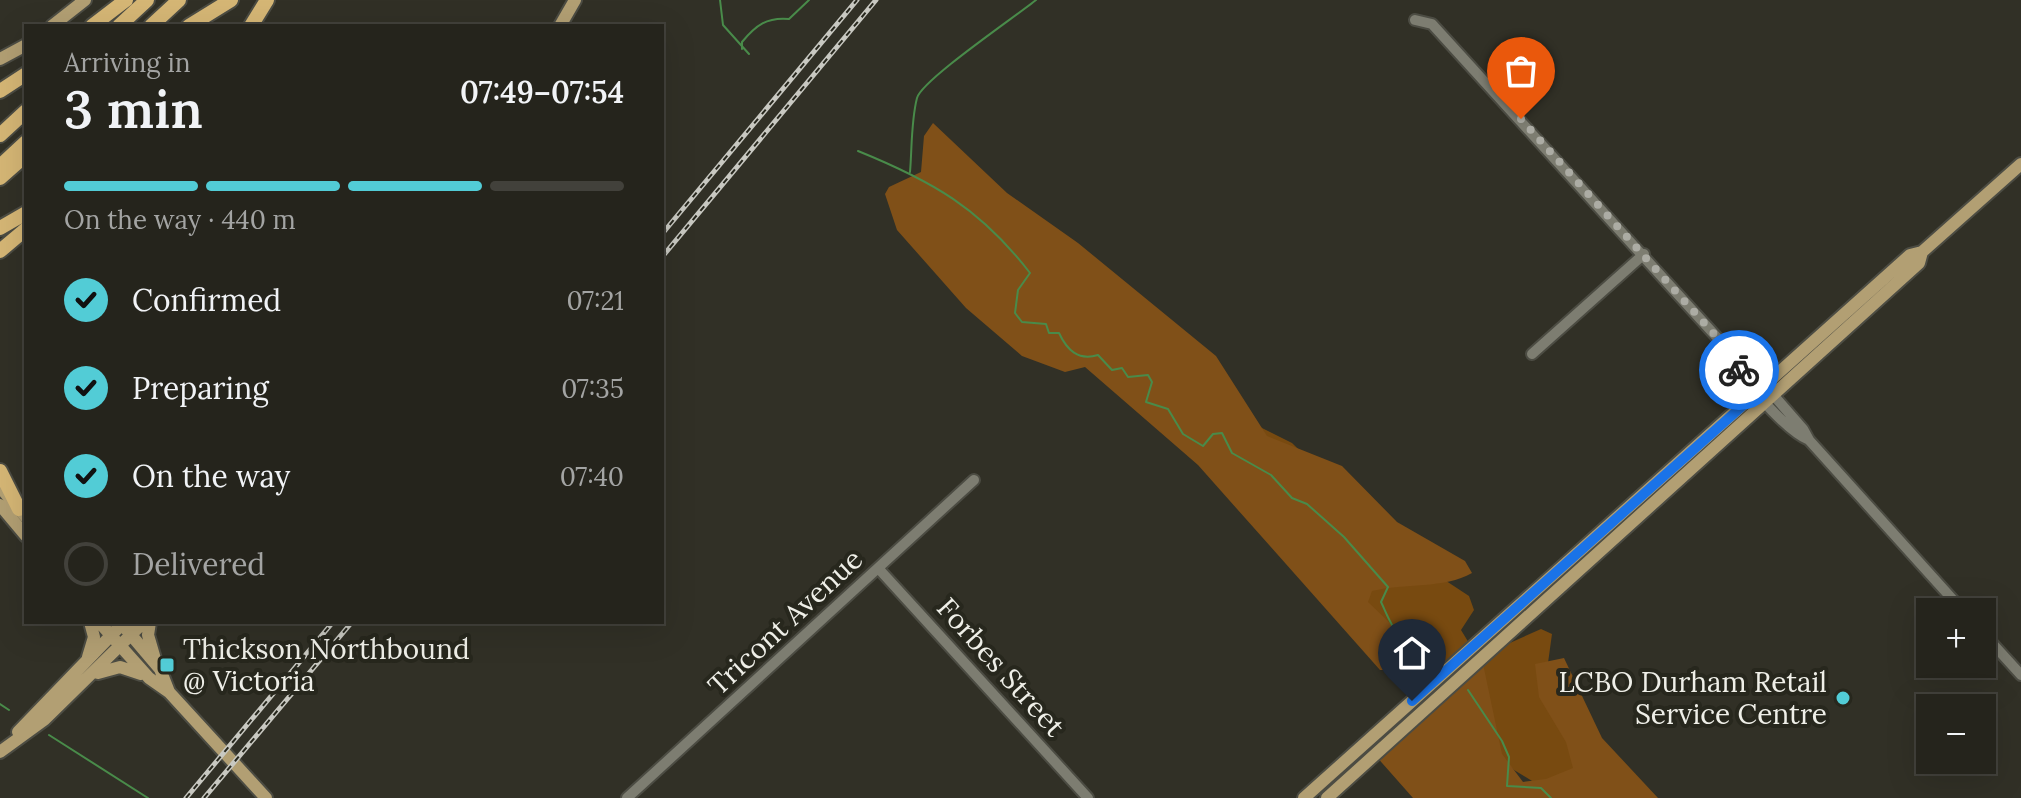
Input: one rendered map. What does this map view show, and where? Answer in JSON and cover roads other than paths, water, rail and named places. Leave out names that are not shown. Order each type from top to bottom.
[{"type":"highway","points":[[95,24],[126,0]]},
{"type":"highway","points":[[121,24],[147,0]]},
{"type":"highway","points":[[153,24],[179,0]]},
{"type":"highway","points":[[192,24],[231,0]]},
{"type":"highway","points":[[252,24],[267,0]]},
{"type":"highway","points":[[0,91],[24,75]]},
{"type":"highway","points":[[0,135],[24,113]]},
{"type":"highway","points":[[0,166],[24,144]]},
{"type":"highway","points":[[0,178],[24,157]]},
{"type":"highway","points":[[0,228],[24,214]]},
{"type":"highway","points":[[0,251],[24,231]]},
{"type":"highway","points":[[0,471],[22,513]]},
{"type":"main road","points":[[55,24],[85,0]]},
{"type":"main road","points":[[561,24],[575,0]]},
{"type":"main road","points":[[0,59],[24,46]]},
{"type":"main road","points":[[1304,798],[1919,263],[1922,252],[2021,164]]},
{"type":"main road","points":[[1327,798],[1766,394]]},
{"type":"main road","points":[[0,487],[22,513]]},
{"type":"main road","points":[[0,505],[24,534]]},
{"type":"main road","points":[[84,663],[94,637],[91,624]]},
{"type":"main road","points":[[101,624],[149,678],[169,692],[266,798]]},
{"type":"main road","points":[[1,750],[121,624]]},
{"type":"main road","points":[[123,624],[160,669]]},
{"type":"main road","points":[[1,750],[44,720],[142,624]]},
{"type":"main road","points":[[150,624],[150,646],[169,692]]},
{"type":"main road","points":[[88,678],[109,668],[120,667],[149,678]]},
{"type":"street","points":[[1415,20],[1432,24],[1723,344],[1734,350],[1766,394],[1951,598]]},
{"type":"street","points":[[1532,354],[1644,254]]},
{"type":"street","name":"Tricont Avenue","points":[[627,798],[974,480]]},
{"type":"street","name":"Forbes Street","points":[[878,568],[1088,798]]},
{"type":"street","points":[[1996,647],[2021,675]]},
{"type":"waterway","points":[[720,0],[723,25],[749,54]]},
{"type":"waterway","points":[[742,49],[742,42],[757,27],[774,19],[789,19],[809,0]]},
{"type":"waterway","points":[[910,172],[915,107],[923,89],[1036,0]]},
{"type":"waterway","points":[[858,151],[932,186],[973,214],[1030,273],[1018,290],[1015,313],[1022,322],[1046,324],[1049,333],[1059,333],[1074,353],[1098,355],[1112,370],[1122,368],[1128,377],[1148,375],[1152,382],[1146,402],[1168,409],[1183,434],[1203,446],[1213,434],[1222,433],[1232,453],[1271,475],[1292,498],[1307,504],[1344,537],[1388,587],[1381,602],[1399,634],[1408,640],[1432,645],[1445,653]]},
{"type":"waterway","points":[[1468,690],[1509,757],[1507,786],[1541,788],[1551,798]]},
{"type":"waterway","points":[[0,704],[9,710]]},
{"type":"waterway","points":[[49,735],[148,798]]},
{"type":"railway","points":[[664,232],[857,0]]},
{"type":"railway","points":[[664,255],[876,0]]},
{"type":"railway","points":[[186,798],[331,624]]},
{"type":"railway","points":[[204,798],[350,624]]},
{"type":"place","name":"Thickson Northbound @ Victoria","points":[[167,665]]},
{"type":"place","name":"LCBO Durham Retail Service Centre","points":[[1843,698]]}]
